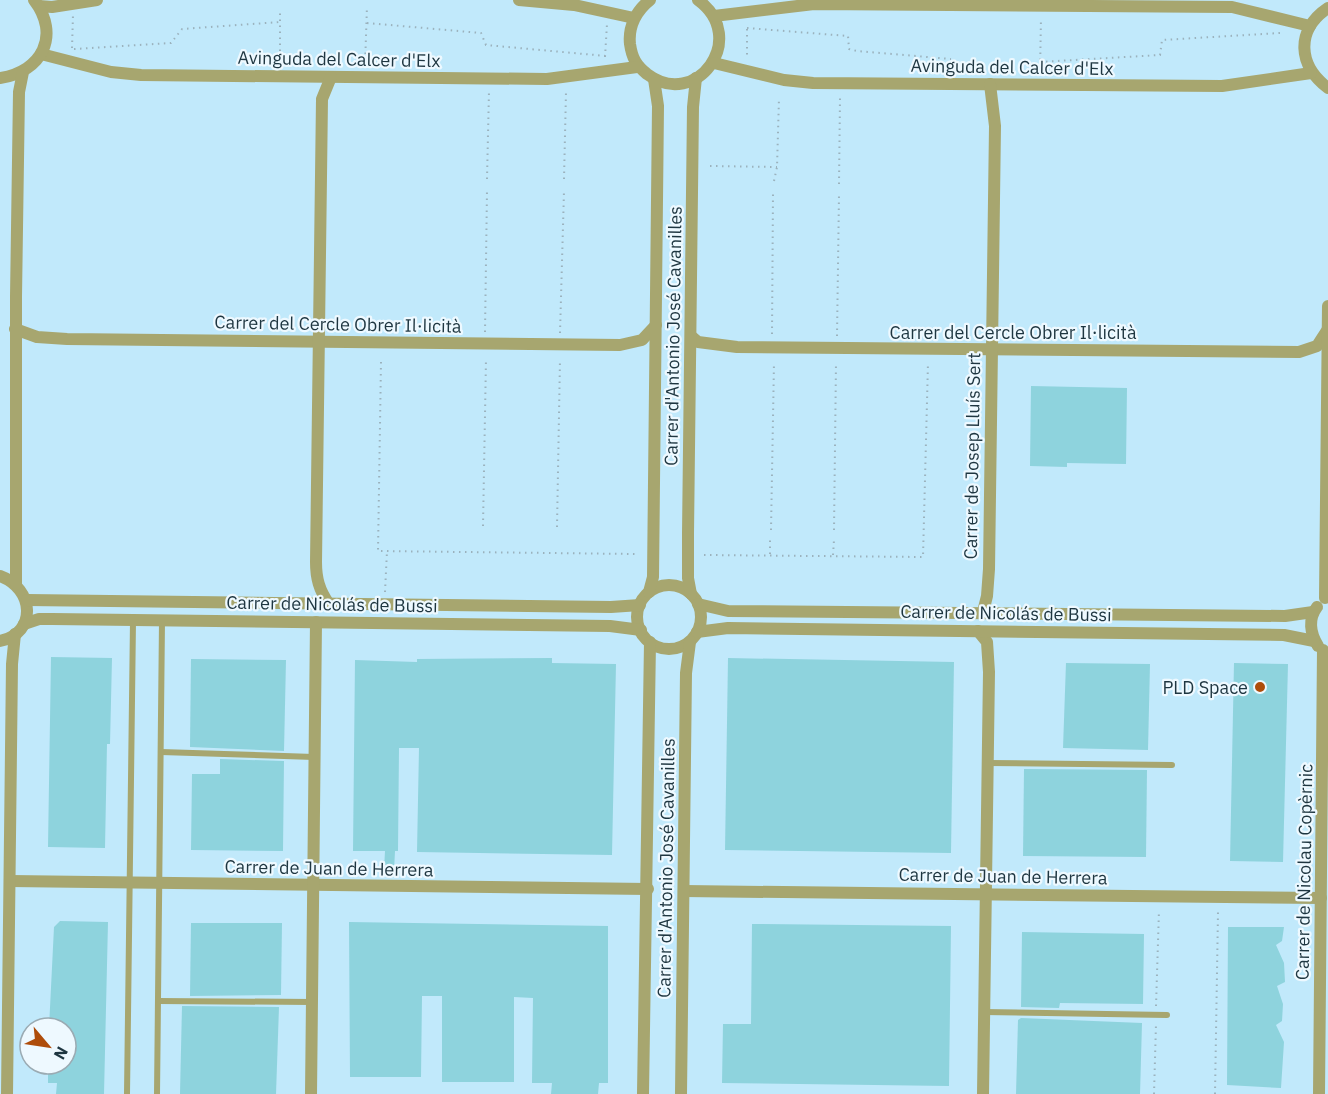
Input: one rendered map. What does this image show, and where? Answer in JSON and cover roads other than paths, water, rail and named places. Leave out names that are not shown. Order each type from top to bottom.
[{"type":"street","points":[[36,3],[52,7],[97,0]]},
{"type":"street","points":[[519,0],[574,5],[634,18]]},
{"type":"street","points":[[650,0],[634,18],[629,36],[637,67],[654,79],[673,84],[696,78],[714,63],[720,41],[719,28],[714,16],[698,0]]},
{"type":"street","points":[[0,78],[23,72],[41,54],[47,35],[44,14],[36,3]]},
{"type":"street","points":[[714,16],[814,4],[994,3],[1232,8],[1310,26]]},
{"type":"street","points":[[1328,8],[1310,26],[1304,46],[1306,61],[1311,73],[1328,88]]},
{"type":"street","name":"Avinguda del Calcer d'Elx","points":[[41,54],[127,74],[547,79],[637,67]]},
{"type":"street","name":"Avinguda del Calcer d'Elx","points":[[714,63],[784,80],[813,83],[1222,86],[1311,73]]},
{"type":"street","points":[[16,584],[15,329],[19,92],[23,72]]},
{"type":"street","points":[[329,604],[321,594],[316,577],[322,99],[331,77]]},
{"type":"street","name":"Carrer d'Antonio José Cavanilles","points":[[694,599],[688,565],[693,107],[696,78]]},
{"type":"street","name":"Carrer d'Antonio José Cavanilles","points":[[649,592],[653,577],[656,325],[658,106],[654,79]]},
{"type":"street","name":"Carrer de Josep Lluís Sert","points":[[982,612],[987,596],[989,569],[995,126],[990,84]]},
{"type":"street","points":[[1325,652],[1314,641],[1311,622],[1313,612],[1326,598],[1328,306]]},
{"type":"street","name":"Carrer del Cercle Obrer Il·licità","points":[[15,329],[37,337],[67,339],[620,345],[642,340],[656,325]]},
{"type":"street","name":"Carrer del Cercle Obrer Il·licità","points":[[691,336],[698,342],[717,346],[1299,352],[1317,346],[1328,329]]},
{"type":"street","points":[[0,576],[16,584],[27,600],[28,610],[24,624],[15,634],[0,640]]},
{"type":"street","points":[[671,585],[685,589],[694,599],[701,620],[694,637],[668,649],[650,642],[641,630],[637,615],[640,605],[649,592],[661,586],[671,585]]},
{"type":"street","name":"Carrer de Nicolás de Bussi","points":[[694,599],[728,611],[1285,616],[1313,612]]},
{"type":"street","name":"Carrer de Nicolás de Bussi","points":[[27,600],[640,605]]},
{"type":"street","name":"Carrer de Nicolás de Bussi","points":[[24,624],[39,619],[162,620],[619,626],[641,630]]},
{"type":"street","points":[[311,1094],[316,622]]},
{"type":"street","name":"Carrer de Nicolás de Bussi","points":[[694,637],[728,628],[1284,635],[1314,641]]},
{"type":"street","points":[[978,631],[987,642],[989,672],[983,1094]]},
{"type":"street","points":[[7,1094],[12,664],[15,634]]},
{"type":"street","name":"Carrer d'Antonio José Cavanilles","points":[[681,1094],[686,673],[694,637]]},
{"type":"street","name":"Carrer d'Antonio José Cavanilles","points":[[643,1094],[648,889],[650,642]]},
{"type":"street","name":"Carrer de Nicolau Copèrnic","points":[[1319,1094],[1325,652]]},
{"type":"street","name":"Carrer de Juan de Herrera","points":[[10,881],[313,887],[648,889]]},
{"type":"street","name":"Carrer de Juan de Herrera","points":[[684,891],[1322,898]]},
{"type":"lane","points":[[127,1094],[133,620]]},
{"type":"lane","points":[[157,1094],[162,620]]},
{"type":"lane","points":[[161,752],[314,757]]},
{"type":"lane","points":[[987,763],[1172,765]]},
{"type":"lane","points":[[158,1001],[312,1002]]},
{"type":"lane","points":[[984,1012],[1167,1015]]},
{"type":"place","name":"PLD Space","points":[[1260,687]]}]
